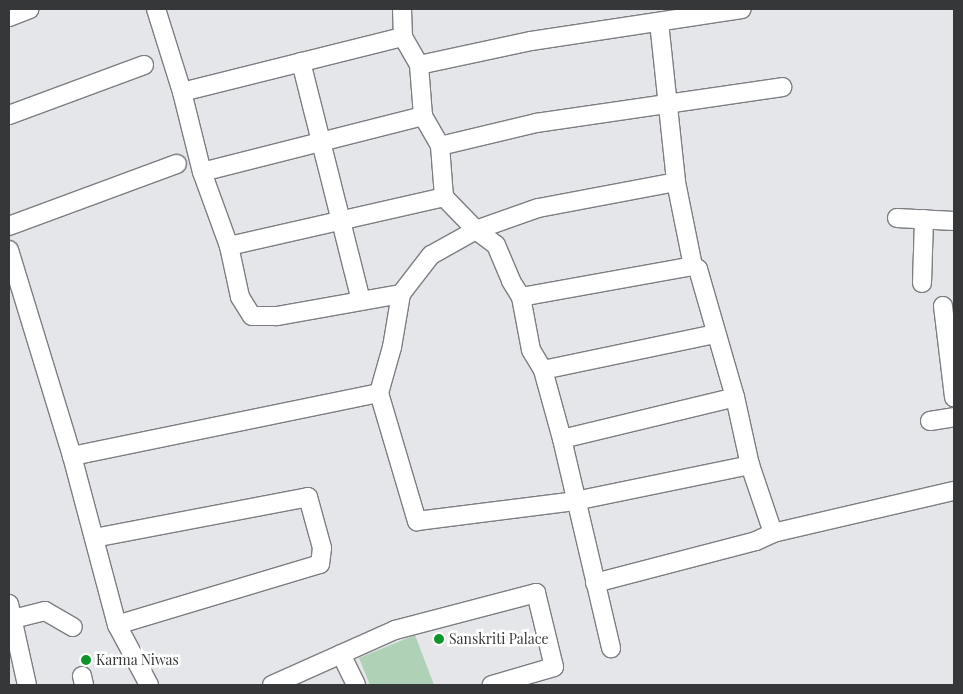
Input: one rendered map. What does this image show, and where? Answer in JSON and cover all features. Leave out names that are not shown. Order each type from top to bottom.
[{"type":"street","points":[[9,17],[30,9]]},
{"type":"street","points":[[156,9],[182,92],[202,172],[229,246],[240,297],[252,316],[277,316],[401,294]]},
{"type":"street","points":[[402,9],[403,37],[419,65],[423,116],[440,146],[444,197],[476,230],[496,245],[511,280],[522,297],[531,350],[543,370],[562,438],[575,501],[611,648]]},
{"type":"street","points":[[419,65],[531,41],[742,9]]},
{"type":"street","points":[[658,22],[669,104],[676,182],[693,266]]},
{"type":"street","points":[[182,92],[403,37]]},
{"type":"street","points":[[301,62],[361,301]]},
{"type":"street","points":[[9,115],[144,65]]},
{"type":"street","points":[[440,146],[536,123],[782,87]]},
{"type":"street","points":[[202,172],[423,116]]},
{"type":"street","points":[[9,226],[177,164]]},
{"type":"street","points":[[676,182],[538,208],[476,230],[431,255],[401,294],[392,347],[379,393],[417,520],[575,501],[750,465]]},
{"type":"street","points":[[229,246],[444,197]]},
{"type":"street","points":[[897,218],[954,221]]},
{"type":"street","points":[[922,282],[924,219]]},
{"type":"street","points":[[9,250],[72,456],[117,624],[149,685]]},
{"type":"street","points":[[522,297],[693,266],[698,269],[735,397],[750,465],[773,533]]},
{"type":"street","points":[[943,306],[954,397]]},
{"type":"street","points":[[543,370],[716,334]]},
{"type":"street","points":[[72,456],[379,393]]},
{"type":"street","points":[[562,438],[735,397]]},
{"type":"street","points":[[930,421],[954,417]]},
{"type":"street","points":[[595,583],[756,541],[773,533],[954,491]]},
{"type":"street","points":[[94,538],[308,497],[322,548],[320,564],[117,624]]},
{"type":"street","points":[[272,685],[395,630],[536,593],[554,667],[492,685]]},
{"type":"street","points":[[27,685],[10,614],[45,610],[73,627]]},
{"type":"street","points":[[341,654],[356,685]]},
{"type":"green space","points":[[415,635],[434,685],[370,685],[359,658]]},
{"type":"place","name":"Sanskriti Palace","points":[[439,639]]},
{"type":"place","name":"Karma Niwas","points":[[86,660]]}]
